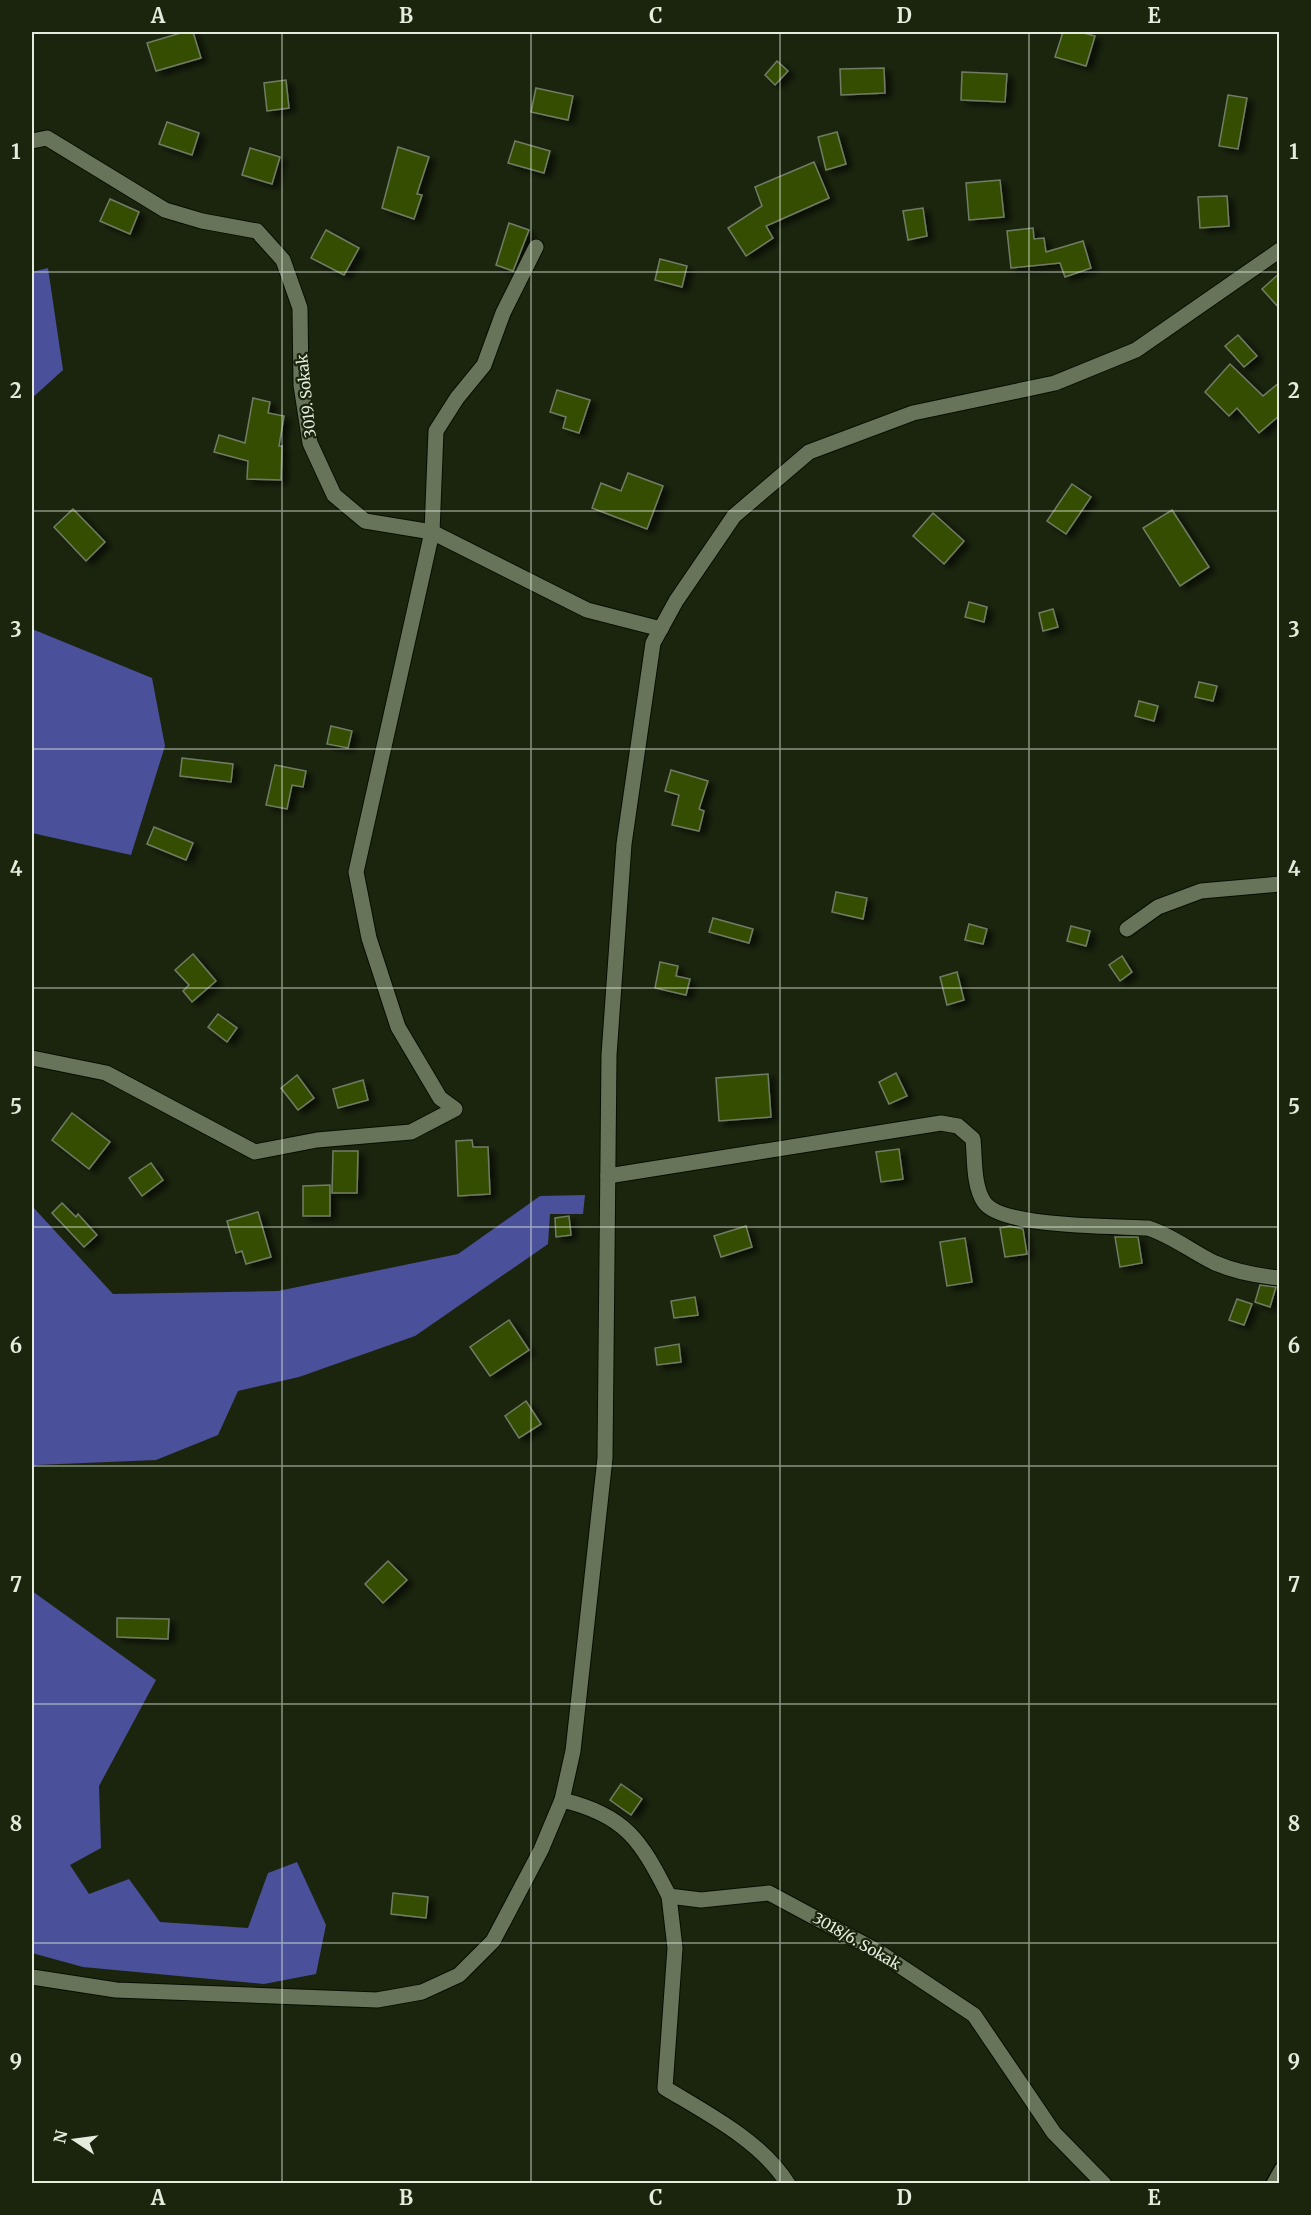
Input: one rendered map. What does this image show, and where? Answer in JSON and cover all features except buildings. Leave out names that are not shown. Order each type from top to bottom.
[{"type":"street","name":"3019. Sokak","points":[[32,141],[47,138],[165,210],[202,221],[257,231],[284,260],[300,308],[302,385],[310,443],[334,495],[365,521],[432,532],[587,610],[661,629]]},
{"type":"street","points":[[32,1058],[106,1073],[255,1152],[317,1140],[411,1132],[455,1109],[440,1098],[398,1027],[369,938],[357,872],[432,532],[436,431],[457,398],[484,365],[503,313],[536,247]]},
{"type":"street","points":[[32,1977],[116,1990],[377,2000],[422,1992],[459,1975],[494,1941],[541,1850],[562,1800],[573,1751],[605,1458],[609,1055],[624,844],[653,644],[676,601],[734,516],[809,452],[913,413],[1055,383],[1136,350],[1280,250]]},
{"type":"street","points":[[1126,929],[1158,907],[1202,891],[1280,884]]},
{"type":"street","points":[[608,1176],[941,1123],[958,1126],[973,1139],[977,1188],[984,1202],[994,1212],[1032,1221],[1148,1228],[1166,1234],[1216,1263],[1259,1276],[1280,1278]]},
{"type":"street","points":[[562,1800],[584,1806],[623,1825],[647,1852],[669,1896],[675,1948],[665,2088],[716,2119],[776,2164],[788,2184]]},
{"type":"street","name":"3018/6. Sokak","points":[[669,1896],[701,1900],[769,1893],[879,1952],[974,2015],[1054,2133],[1104,2184]]},
{"type":"lane","points":[[1271,2184],[1280,2168]]},
{"type":"shaded area","points":[[48,268],[63,370],[32,398],[32,272]]},
{"type":"shaded area","points":[[32,629],[152,678],[165,746],[131,855],[32,833]]},
{"type":"shaded area","points":[[585,1195],[583,1214],[550,1214],[548,1244],[415,1336],[299,1377],[238,1391],[218,1435],[156,1460],[36,1465],[32,1468],[32,1206],[113,1294],[278,1291],[458,1254],[540,1196]]},
{"type":"shaded area","points":[[32,1591],[156,1680],[99,1786],[101,1848],[70,1865],[89,1894],[129,1879],[160,1922],[248,1928],[268,1873],[297,1862],[326,1925],[316,1974],[264,1984],[83,1967],[32,1953]]}]
